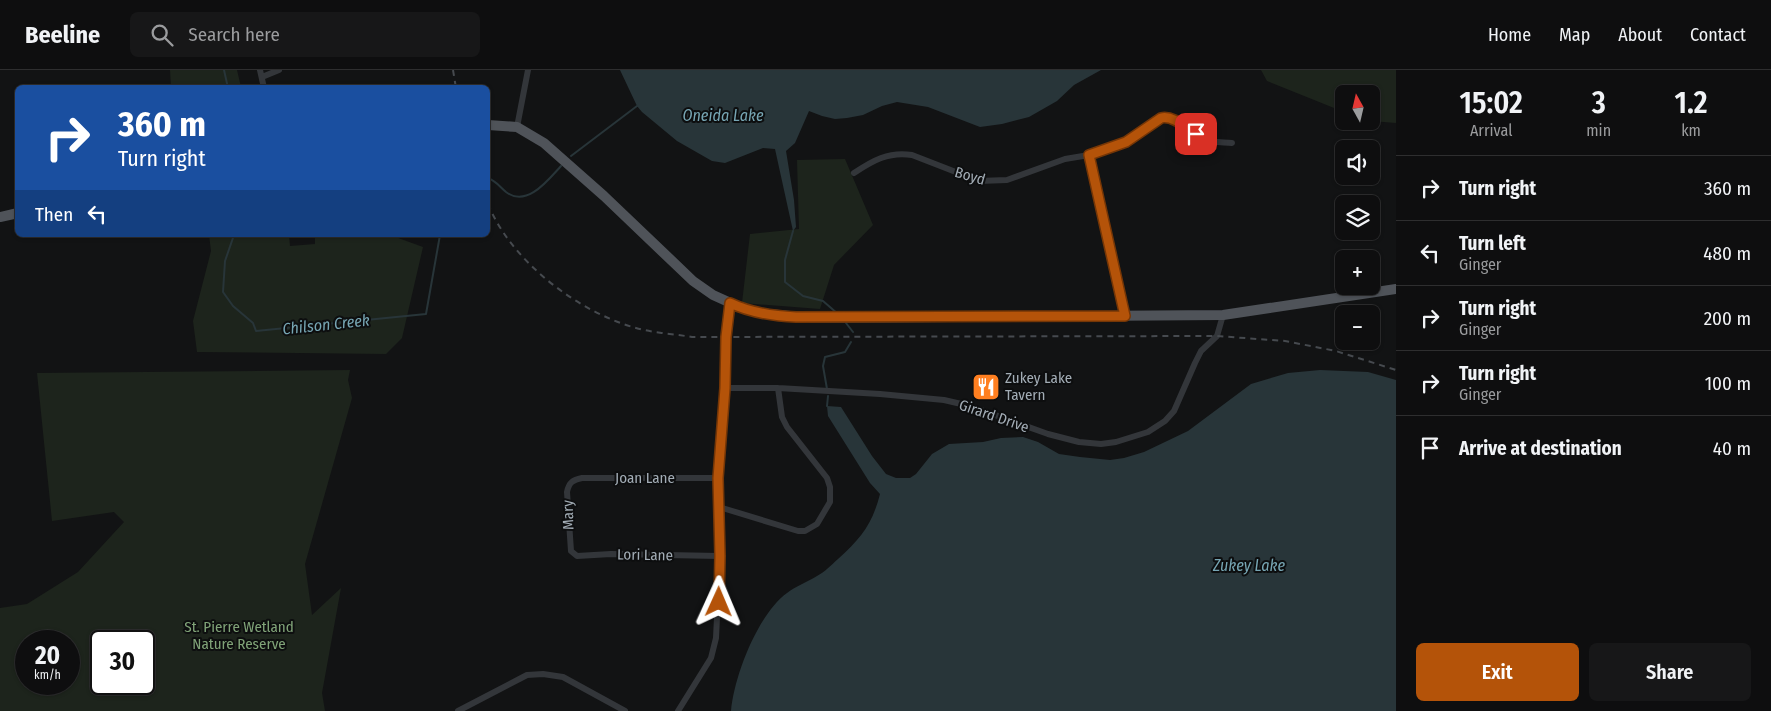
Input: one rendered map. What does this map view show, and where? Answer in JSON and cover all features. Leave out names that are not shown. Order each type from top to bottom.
[{"type":"main road","points":[[490,125],[517,127],[537,137],[604,196],[693,281],[713,295],[744,310],[760,314],[803,318],[1223,316],[1396,289]]},
{"type":"main road","points":[[0,217],[15,214]]},
{"type":"street","points":[[261,74],[279,70]]},
{"type":"street","points":[[517,127],[528,70]]},
{"type":"street","name":"Boyd","points":[[854,173],[879,158],[891,154],[903,154],[930,162],[970,179],[991,182],[1019,176],[1064,159],[1089,155],[1126,142],[1161,118],[1166,117],[1210,142],[1232,143]]},
{"type":"street","points":[[1089,155],[1125,316]]},
{"type":"street","points":[[678,711],[711,658],[715,644],[720,556],[718,478],[725,388],[726,337],[730,303]]},
{"type":"street","name":"Girard Drive","points":[[725,388],[778,388],[944,400],[970,406],[1048,434],[1079,442],[1101,444],[1116,442],[1148,432],[1165,421],[1174,411],[1201,351],[1217,336],[1223,316]]},
{"type":"street","points":[[719,507],[798,531],[805,531],[817,524],[830,502],[830,487],[827,478],[786,427],[782,417],[778,388]]},
{"type":"street","name":"Joan Lane","points":[[572,481],[582,478],[718,478]]},
{"type":"street","name":"Mary","points":[[571,551],[567,492],[568,486],[572,481]]},
{"type":"street","name":"Lori Lane","points":[[571,551],[577,556],[611,554],[720,556]]},
{"type":"street","points":[[458,711],[527,676],[543,674],[563,677],[625,711]]},
{"type":"green space","points":[[170,70],[237,70],[241,85],[171,85]]},
{"type":"green space","points":[[1261,70],[1396,70],[1396,123],[1380,122],[1380,85],[1335,85],[1335,108],[1267,81]]},
{"type":"green space","points":[[845,159],[873,225],[834,265],[820,309],[742,303],[750,234],[799,229],[797,160]]},
{"type":"green space","points":[[209,237],[289,237],[290,246],[315,244],[315,237],[396,237],[423,247],[402,338],[386,354],[197,352],[193,321],[211,251]]},
{"type":"green space","name":"St. Pierre Wetland Nature Reserve","points":[[350,370],[348,380],[352,398],[305,564],[312,615],[341,588],[322,693],[325,711],[0,711],[0,608],[27,604],[78,572],[124,522],[114,512],[52,521],[37,373]]},
{"type":"water","name":"Oneida Lake","points":[[620,70],[1101,70],[1074,85],[1057,101],[1029,117],[1002,124],[980,127],[928,107],[897,102],[882,106],[863,115],[847,118],[835,119],[809,111],[795,143],[786,151],[794,200],[796,227],[793,231],[775,149],[763,148],[725,163],[712,161],[677,141],[642,112],[637,106]]},
{"type":"water","name":"Zukey Lake","points":[[1320,370],[1368,372],[1396,380],[1396,711],[731,711],[742,664],[766,615],[787,593],[823,573],[846,551],[865,530],[877,505],[880,494],[870,483],[828,416],[827,406],[841,407],[872,456],[886,474],[896,478],[910,478],[916,474],[932,454],[949,444],[983,442],[1001,438],[1023,437],[1038,442],[1059,454],[1110,460],[1124,458],[1144,452],[1188,431],[1251,384],[1288,373]]},
{"type":"waterway","name":"Chilson Creek","points":[[224,70],[227,85]]},
{"type":"waterway","name":"Chilson Creek","points":[[571,156],[637,106]]},
{"type":"waterway","name":"Chilson Creek","points":[[490,179],[506,192],[522,197],[543,185],[561,166]]},
{"type":"waterway","points":[[793,231],[785,260],[785,282],[803,296],[823,301],[838,314]]},
{"type":"waterway","name":"Chilson Creek","points":[[233,237],[225,261],[223,292],[233,306],[253,323],[256,331],[426,314],[440,237]]},
{"type":"waterway","points":[[846,323],[853,332]]},
{"type":"waterway","points":[[827,389],[823,366],[825,357],[845,352],[851,342]]},
{"type":"waterway","points":[[827,406],[828,396]]},
{"type":"railway","points":[[453,70],[456,85]]},
{"type":"railway","points":[[490,208],[513,245],[549,281],[570,297],[592,310],[636,328],[650,331],[692,337],[1217,336],[1285,341],[1336,351],[1396,370]]},
{"type":"place","name":"Zukey Lake Tavern","points":[[986,387]]},
{"type":"route","points":[[719,602],[718,478],[725,388],[726,337],[730,303],[744,310],[760,314],[796,317],[1125,316],[1089,155],[1126,142],[1161,118],[1166,117],[1196,134]]}]
